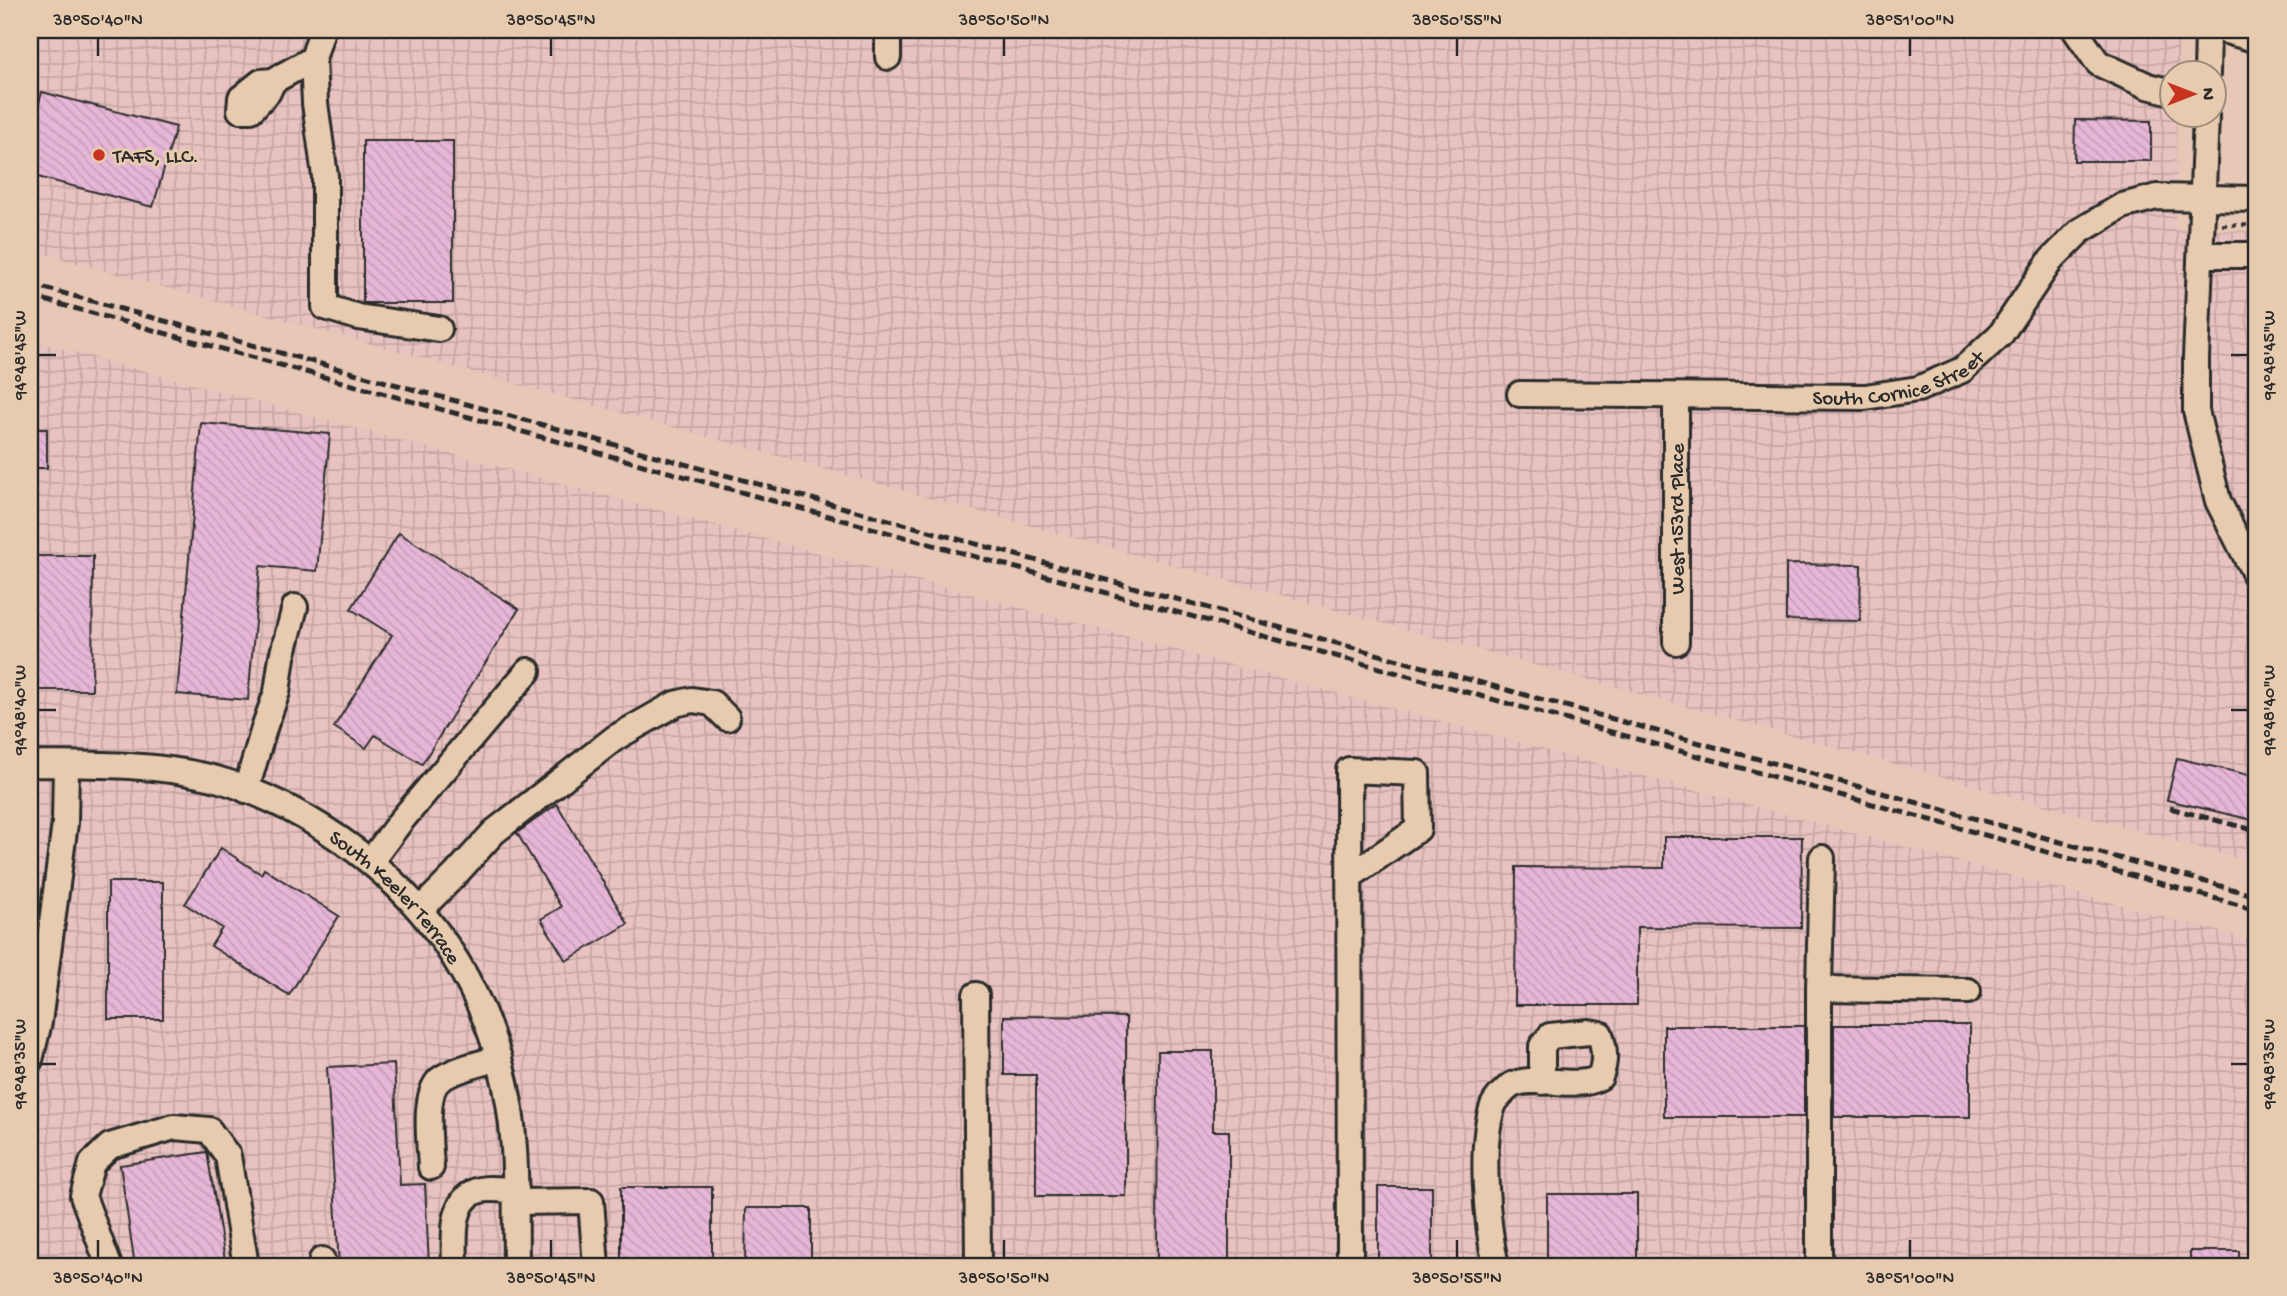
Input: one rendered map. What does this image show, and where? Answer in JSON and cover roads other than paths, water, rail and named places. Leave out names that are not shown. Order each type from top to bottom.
[{"type":"street","points":[[322,30],[313,59],[315,103],[325,176],[325,307],[358,317],[439,328]]},
{"type":"street","points":[[888,30],[888,57]]},
{"type":"street","points":[[2075,30],[2098,63],[2158,88]]},
{"type":"street","points":[[2207,60],[2208,30]]},
{"type":"street","points":[[2223,30],[2254,39],[2257,43]]},
{"type":"street","points":[[273,81],[313,59]]},
{"type":"street","points":[[2206,130],[2196,411],[2218,501],[2257,578]]},
{"type":"street","name":"South Cornice Street","points":[[1520,394],[1865,397],[1918,389],[1962,370],[2001,334],[2052,260],[2080,231],[2122,206],[2157,197],[2257,198]]},
{"type":"street","points":[[2201,255],[2257,255]]},
{"type":"street","name":"West 153rd Place","points":[[1676,396],[1676,642]]},
{"type":"street","points":[[246,790],[277,692],[282,657],[295,607]]},
{"type":"street","points":[[371,861],[400,822],[528,671]]},
{"type":"street","points":[[419,910],[494,832],[615,738],[675,704],[692,700],[712,703],[727,718]]},
{"type":"street","name":"South Keeler Terrace","points":[[30,764],[155,767],[207,776],[267,798],[316,823],[371,861],[397,885],[419,910],[461,968],[485,1016],[499,1058],[512,1125],[516,1266]]},
{"type":"street","points":[[30,1060],[39,1022],[65,823],[66,765]]},
{"type":"street","points":[[1349,877],[1418,830],[1418,773],[1349,770],[1349,877],[1350,1266]]},
{"type":"street","points":[[1819,1266],[1822,858]]},
{"type":"street","points":[[1819,989],[1968,991]]},
{"type":"street","points":[[976,995],[978,1266]]},
{"type":"street","points":[[431,1167],[429,1103],[432,1087],[442,1077],[499,1058]]},
{"type":"street","points":[[1496,1266],[1487,1200],[1488,1128],[1494,1103],[1511,1085],[1542,1082]]},
{"type":"street","points":[[109,1266],[83,1196],[92,1163],[110,1146],[174,1127],[209,1130],[228,1156],[246,1266]]},
{"type":"street","points":[[455,1266],[457,1212],[477,1191],[591,1200],[596,1266]]},
{"type":"railway","points":[[30,284],[2257,896]]},
{"type":"railway","points":[[30,296],[2257,910]]},
{"type":"railway","points":[[2170,808],[2257,831]]},
{"type":"place","name":"TAFS, LLC.","points":[[99,155]]}]
